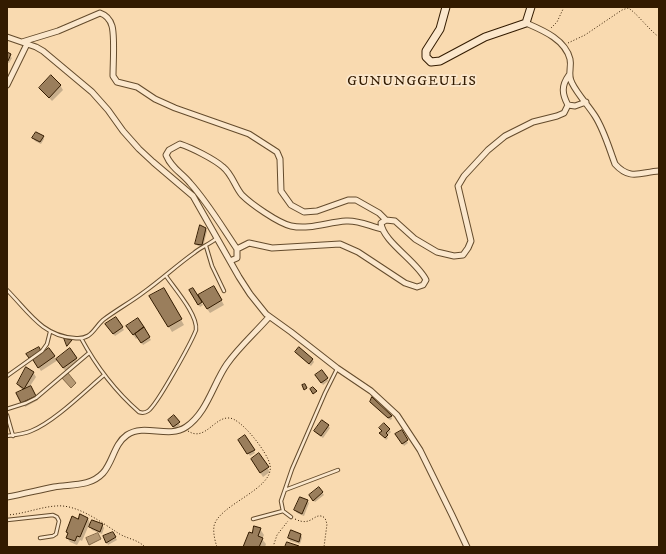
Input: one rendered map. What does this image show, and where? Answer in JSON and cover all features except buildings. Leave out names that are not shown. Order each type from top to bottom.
[{"type":"main road","points":[[446,7],[440,29],[426,52],[426,57],[431,62],[440,61],[485,37],[526,23],[531,7]]},
{"type":"street","points":[[21,42],[58,31],[100,13],[103,14],[109,19],[113,27],[113,76],[116,81],[137,87],[155,99],[175,108],[249,134],[277,152],[280,159],[282,191],[291,205],[304,212],[317,211],[348,200],[356,200],[379,213],[386,220],[395,221],[415,239],[437,252],[454,256],[463,255],[471,242],[458,186],[464,176],[488,150],[505,136],[533,122],[564,113],[568,105]]},
{"type":"street","points":[[526,23],[547,33],[562,45],[570,58],[569,75],[572,84],[596,117],[615,164],[620,170],[629,174],[637,175],[659,171]]},
{"type":"street","points":[[7,37],[43,51],[97,96],[123,131],[139,149],[193,196],[250,294],[269,317],[378,397],[402,421],[420,450],[467,547]]},
{"type":"street","points":[[7,85],[27,44]]},
{"type":"street","points":[[568,105],[562,91],[565,81],[569,75]]},
{"type":"street","points":[[568,105],[575,106],[586,102]]},
{"type":"street","points":[[230,261],[237,258],[237,249],[208,205],[190,182],[170,164],[166,155],[169,150],[180,144],[224,167],[243,195],[269,216],[291,226],[317,226],[345,221],[359,221],[382,229]]},
{"type":"street","points":[[237,249],[249,243],[272,248],[340,244],[358,252],[405,283],[417,287],[424,285],[426,280],[422,273],[395,246],[382,229],[381,223],[386,220]]},
{"type":"street","points":[[7,497],[61,486],[91,482],[102,474],[120,442],[132,432],[144,430],[175,432],[186,427],[202,409],[227,364],[269,317]]},
{"type":"lane","points":[[7,290],[36,322],[50,332],[70,338],[81,338],[88,336],[102,321],[166,276],[193,253],[206,246],[217,237]]},
{"type":"lane","points":[[206,246],[212,266],[224,291]]},
{"type":"lane","points":[[81,338],[104,375],[130,404],[142,413],[147,412],[161,393],[194,336],[197,326],[191,313],[166,276]]},
{"type":"lane","points":[[7,376],[42,351],[47,344],[50,332]]},
{"type":"lane","points":[[7,409],[18,407],[36,398],[89,353]]},
{"type":"lane","points":[[291,517],[283,511],[281,501],[284,491],[292,468],[337,368]]},
{"type":"lane","points":[[7,436],[13,436],[35,430],[56,416],[104,375]]},
{"type":"lane","points":[[7,416],[13,436]]},
{"type":"lane","points":[[284,491],[338,470]]},
{"type":"lane","points":[[253,519],[283,511]]},
{"type":"lane","points":[[7,520],[53,515],[57,517],[59,521],[59,529],[56,534],[53,536],[40,538]]},
{"type":"path","points":[[547,33],[557,22],[564,7]]},
{"type":"path","points":[[562,45],[581,37],[622,10],[628,8],[659,37]]},
{"type":"path","points":[[186,427],[189,432],[193,434],[201,433],[207,432],[214,425],[227,418],[236,420],[248,430],[270,463],[270,471],[262,483],[229,508],[216,522],[214,532],[217,547]]},
{"type":"path","points":[[7,515],[63,506],[89,515],[123,536],[137,541],[145,547]]},
{"type":"path","points":[[273,547],[277,535],[291,517],[299,521],[310,522],[318,516],[324,517],[326,520],[324,547]]},
{"type":"shaded area","points":[[68,373],[76,383],[71,388],[62,378]]},
{"type":"shaded area","points":[[98,533],[101,539],[89,545],[86,538]]},
{"type":"district","name":"GUNUNGGEULIS","points":[[412,82]]}]
